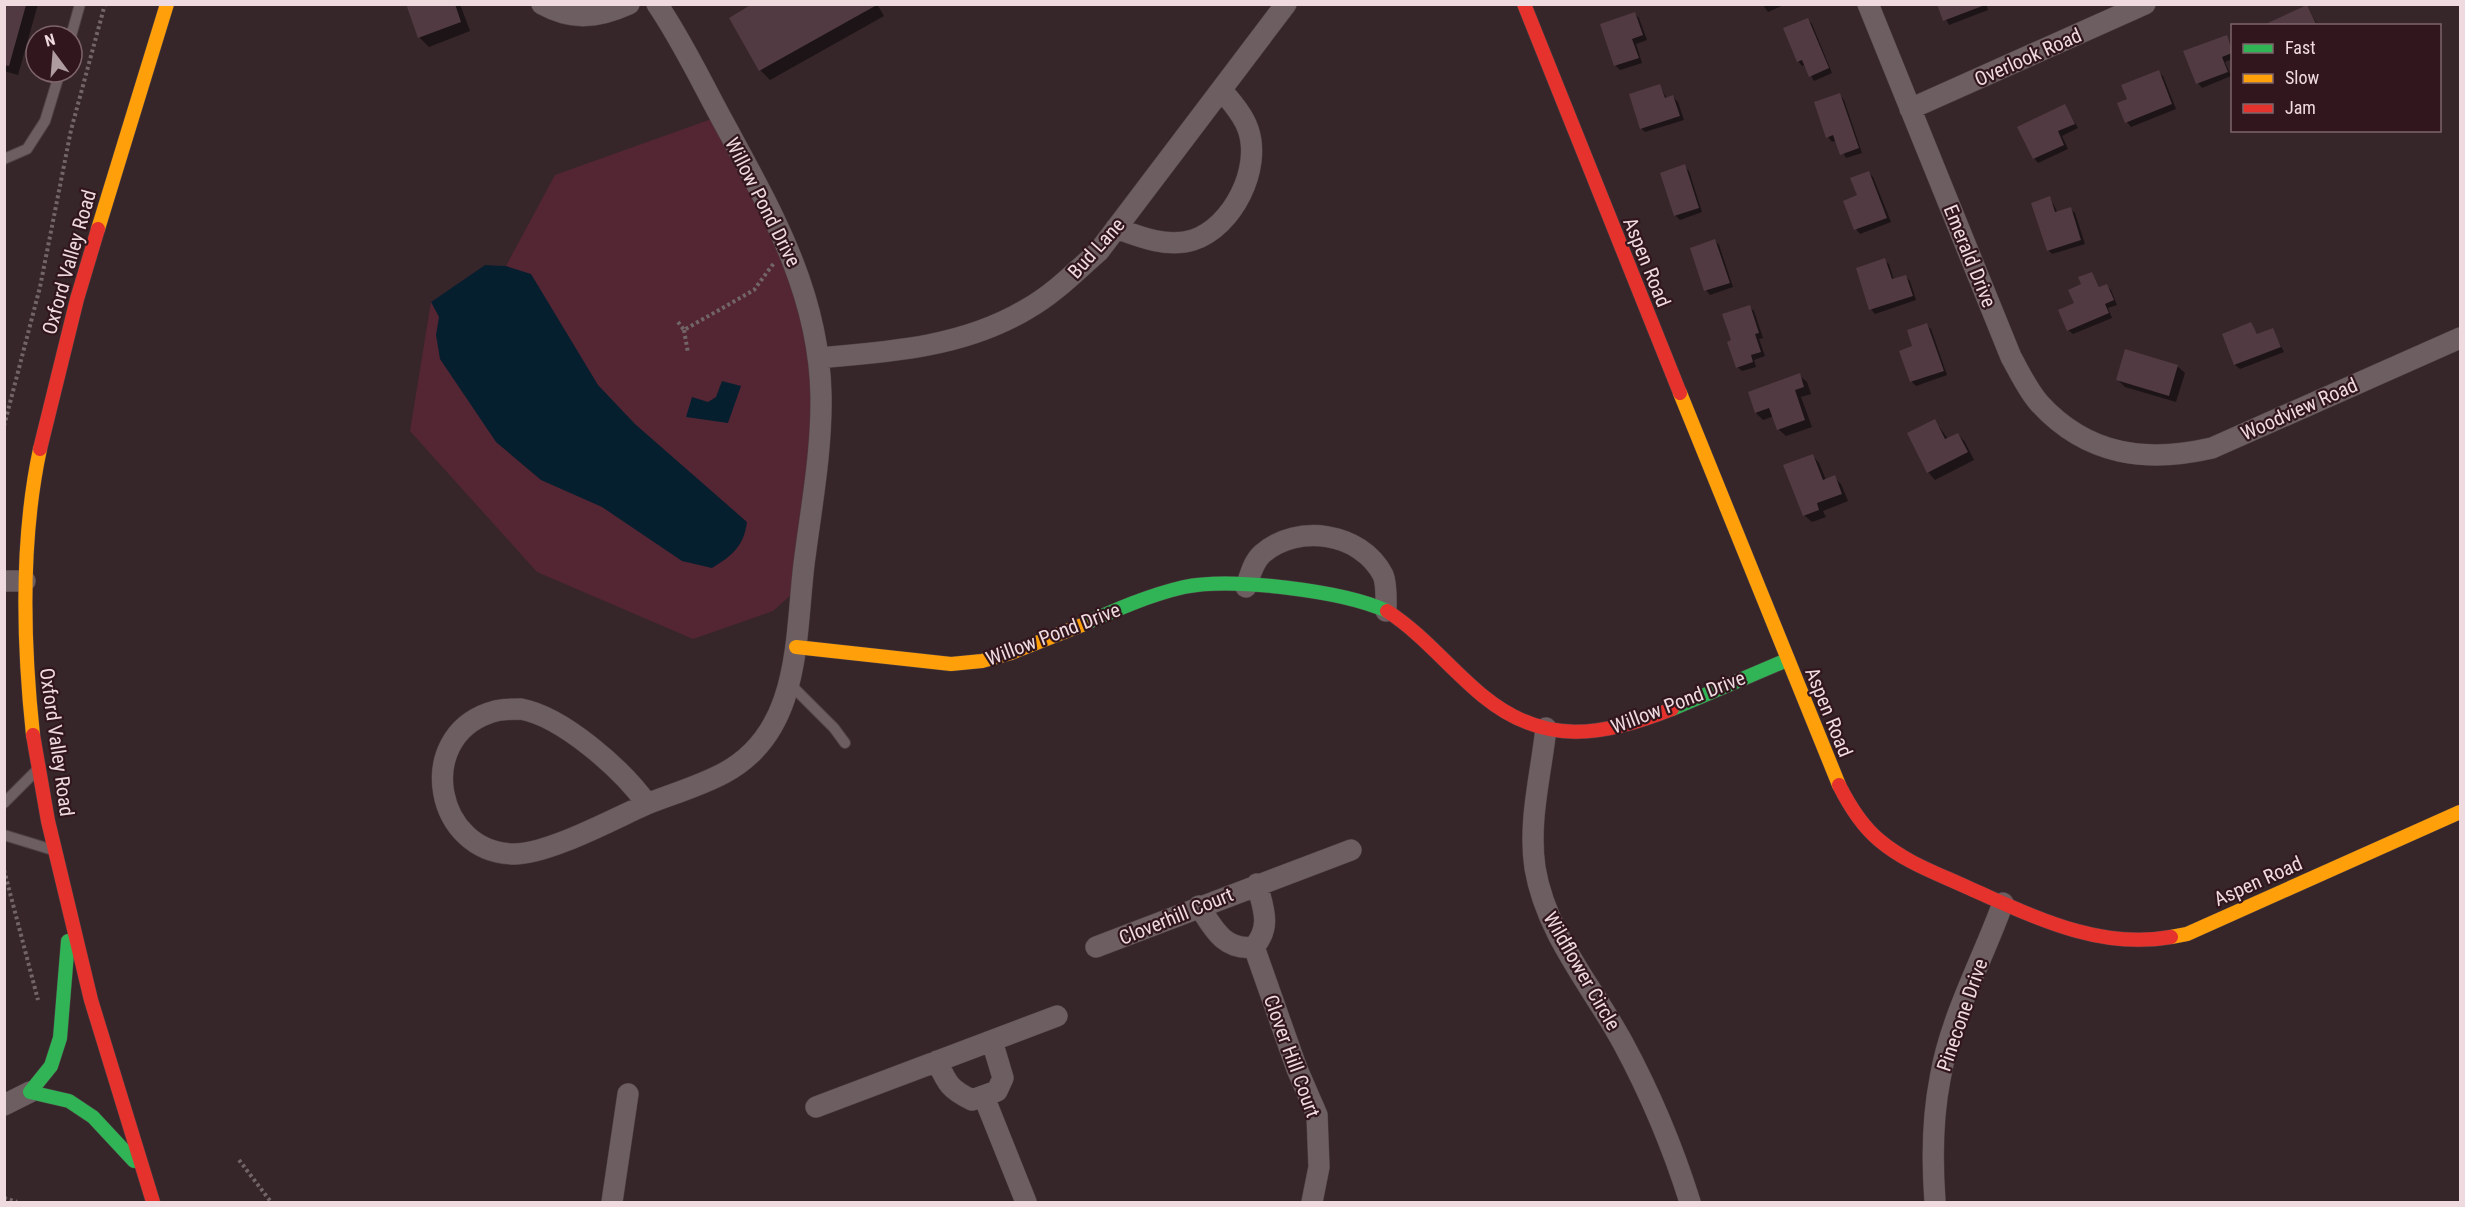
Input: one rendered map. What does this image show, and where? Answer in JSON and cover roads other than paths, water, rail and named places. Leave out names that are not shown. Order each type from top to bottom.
[{"type":"street","name":"Oxford Valley Road","points":[[153,1203],[141,1170],[70,921],[54,850],[37,769],[15,581],[47,416],[77,298],[167,4]]},
{"type":"street","points":[[542,4],[564,15],[583,17],[605,15],[628,4]]},
{"type":"street","name":"Willow Pond Drive","points":[[657,4],[776,220],[806,293],[818,358],[821,394],[819,442],[796,647],[951,664],[975,663],[1005,656],[1157,594],[1203,585],[1246,587],[1332,597],[1386,611],[1418,634],[1482,698],[1522,722],[1546,728],[1591,733],[1617,728],[1666,711],[1787,660]]},
{"type":"street","name":"Bud Lane","points":[[818,358],[938,344],[998,325],[1029,308],[1063,284],[1099,251],[1286,4]]},
{"type":"street","name":"Aspen Road","points":[[1524,4],[1830,768],[1859,820],[1887,847],[1910,861],[2048,924],[2085,936],[2139,942],[2165,940],[2187,934],[2460,812]]},
{"type":"street","name":"Emerald Drive","points":[[1868,4],[2011,357],[2028,387],[2040,404],[2061,423],[2085,438],[2132,455]]},
{"type":"street","name":"Overlook Road","points":[[1910,109],[2145,4]]},
{"type":"street","points":[[1116,228],[1148,240],[1173,242],[1191,240],[1205,235],[1223,220],[1236,203],[1246,182],[1251,158],[1248,128],[1222,90]]},
{"type":"street","name":"Woodview Road","points":[[2132,455],[2167,456],[2212,448],[2460,338]]},
{"type":"street","points":[[1246,587],[1261,555],[1275,545],[1301,536],[1321,536],[1357,548],[1377,565],[1384,577],[1386,611]]},
{"type":"street","points":[[647,804],[629,779],[552,718],[521,709],[500,710],[476,719],[453,742],[443,772],[446,807],[460,830],[473,841],[502,853],[538,851],[723,773],[754,751],[768,735],[781,711],[790,684],[796,647]]},
{"type":"street","name":"Wildflower Circle","points":[[1546,728],[1532,829],[1541,895],[1556,933],[1628,1053],[1657,1112],[1690,1203]]},
{"type":"street","points":[[1199,906],[1221,939],[1235,946],[1254,947],[1266,928],[1266,917],[1257,884],[1351,850]]},
{"type":"street","name":"Cloverhill Court","points":[[1096,947],[1257,884]]},
{"type":"street","name":"Pinecone Drive","points":[[1935,1203],[1933,1150],[1940,1077],[1953,1029],[2003,903]]},
{"type":"street","points":[[4,1106],[30,1092],[51,1066],[60,1038],[70,921]]},
{"type":"street","name":"Clover Hill Court","points":[[1254,947],[1297,1069],[1317,1115],[1318,1167],[1312,1203]]},
{"type":"street","points":[[816,1107],[1057,1016]]},
{"type":"street","points":[[937,1061],[948,1085],[956,1092],[972,1100],[984,1096],[997,1091],[1003,1078],[992,1041]]},
{"type":"street","points":[[30,1092],[69,1101],[93,1117],[141,1170]]},
{"type":"street","points":[[612,1203],[628,1094]]},
{"type":"street","points":[[984,1096],[1026,1203]]},
{"type":"lane","points":[[74,24],[80,4]]},
{"type":"lane","points":[[4,159],[27,149],[45,121],[56,84]]},
{"type":"lane","points":[[790,684],[834,728],[844,743]]},
{"type":"lane","points":[[4,803],[37,769]]},
{"type":"lane","points":[[4,835],[54,850]]},
{"type":"water","points":[[485,265],[506,266],[531,274],[598,385],[635,424],[747,522],[743,538],[736,550],[712,568],[682,561],[602,507],[541,480],[496,442],[440,359],[436,335],[439,317],[431,302]]},
{"type":"water","points":[[722,381],[741,386],[728,423],[686,417],[692,397],[708,402],[716,397]]}]
